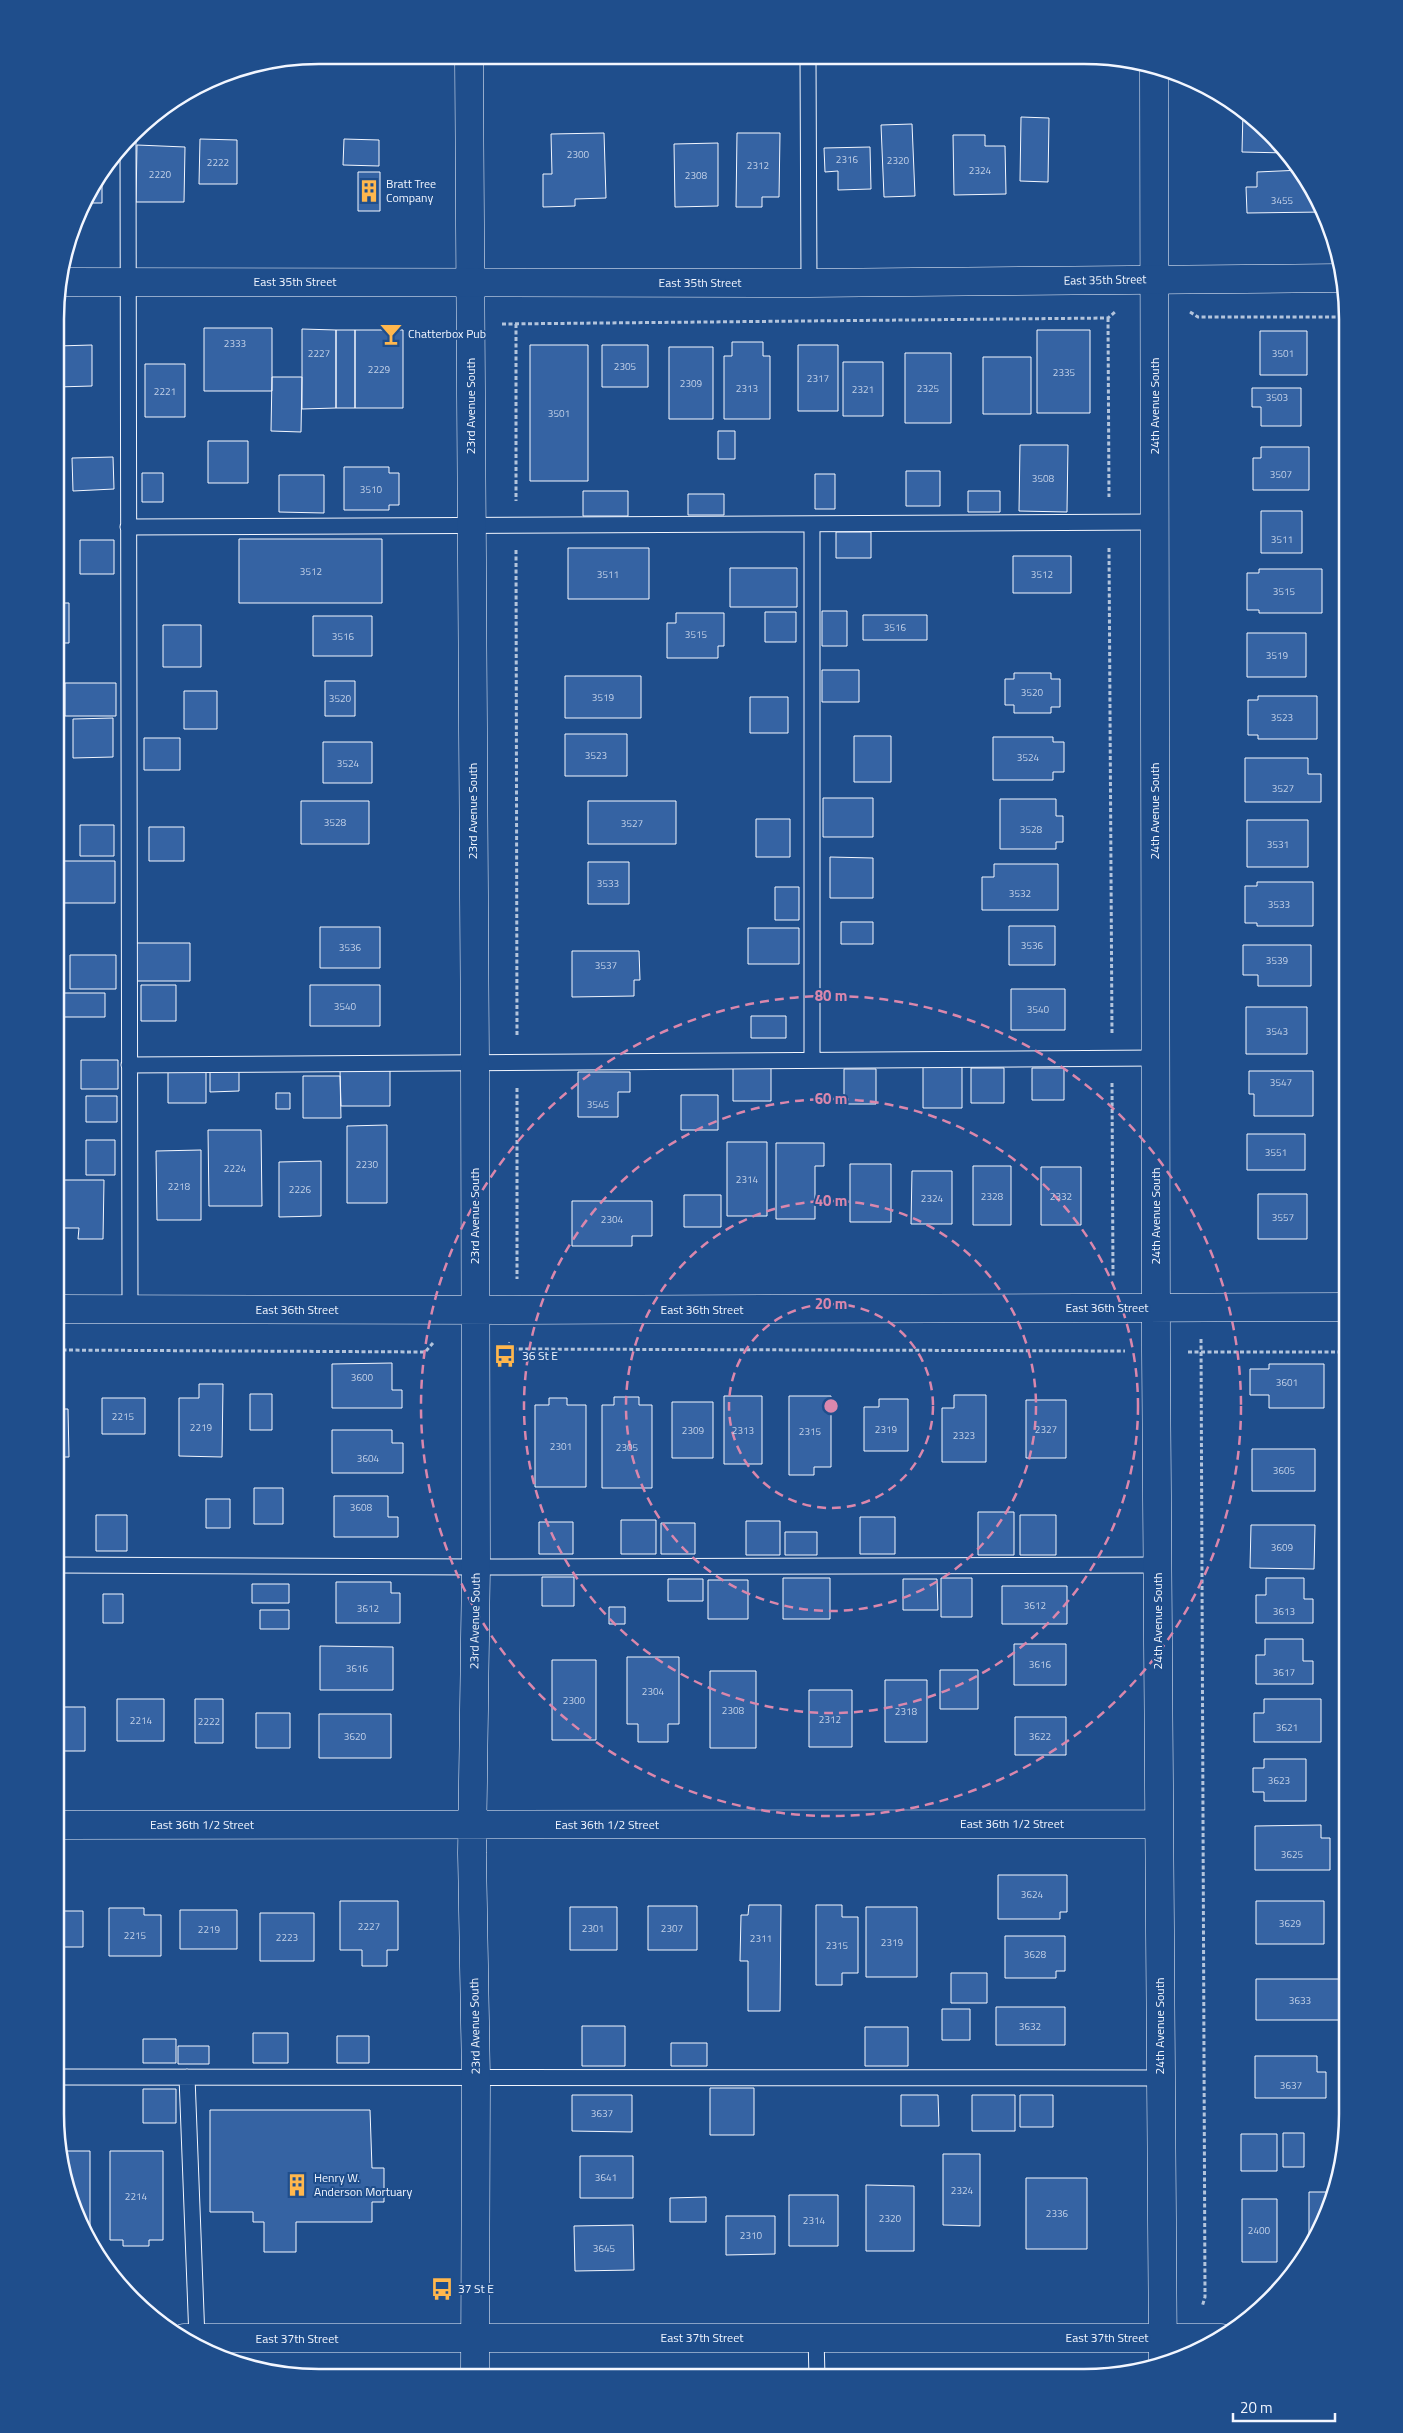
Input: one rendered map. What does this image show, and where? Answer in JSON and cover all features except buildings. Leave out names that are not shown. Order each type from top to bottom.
[{"type":"street","name":"23rd Avenue South","points":[[469,64],[476,1310],[476,1568],[472,1825],[476,2078],[475,2369]]},
{"type":"street","name":"24th Avenue South","points":[[1154,73],[1156,1308],[1163,2352]]},
{"type":"street","name":"East 35th Street","points":[[67,282],[809,283],[1336,278]]},
{"type":"street","name":"East 36th Street","points":[[64,1309],[476,1310],[1339,1307]]},
{"type":"street","name":"East 36th 1/2 Street","points":[[64,1825],[1159,1824]]},
{"type":"street","name":"East 37th Street","points":[[197,2338],[816,2337],[1163,2352],[1193,2345]]},
{"type":"lane","points":[[808,64],[809,283]]},
{"type":"lane","points":[[128,150],[130,1309]]},
{"type":"lane","points":[[128,527],[1155,522]]},
{"type":"lane","points":[[812,525],[812,1060]]},
{"type":"lane","points":[[129,1065],[1156,1058]]},
{"type":"lane","points":[[64,1565],[476,1568],[1158,1565]]},
{"type":"lane","points":[[64,2077],[1161,2078]]},
{"type":"lane","points":[[187,2077],[190,2334]]},
{"type":"lane","points":[[816,2337],[817,2369]]},
{"type":"path","points":[[1189,311],[1198,317],[1339,317]]},
{"type":"path","points":[[502,324],[1108,318],[1116,312]]},
{"type":"path","points":[[1108,318],[1112,1285]]},
{"type":"path","points":[[516,324],[517,1280]]},
{"type":"path","points":[[1201,1336],[1205,2277],[1202,2307]]},
{"type":"path","points":[[64,1350],[425,1352],[434,1343]]},
{"type":"path","points":[[508,1343],[515,1350],[1133,1351]]},
{"type":"path","points":[[1183,1351],[1339,1352]]},
{"type":"place","name":"Bratt Tree Company","points":[[369,191]]},
{"type":"place","name":"Chatterbox Pub","points":[[391,334]]},
{"type":"place","name":"36 St E","points":[[505,1356]]},
{"type":"place","name":"Henry W. Anderson Mortuary","points":[[297,2185]]},
{"type":"place","name":"37 St E","points":[[442,2289]]}]
